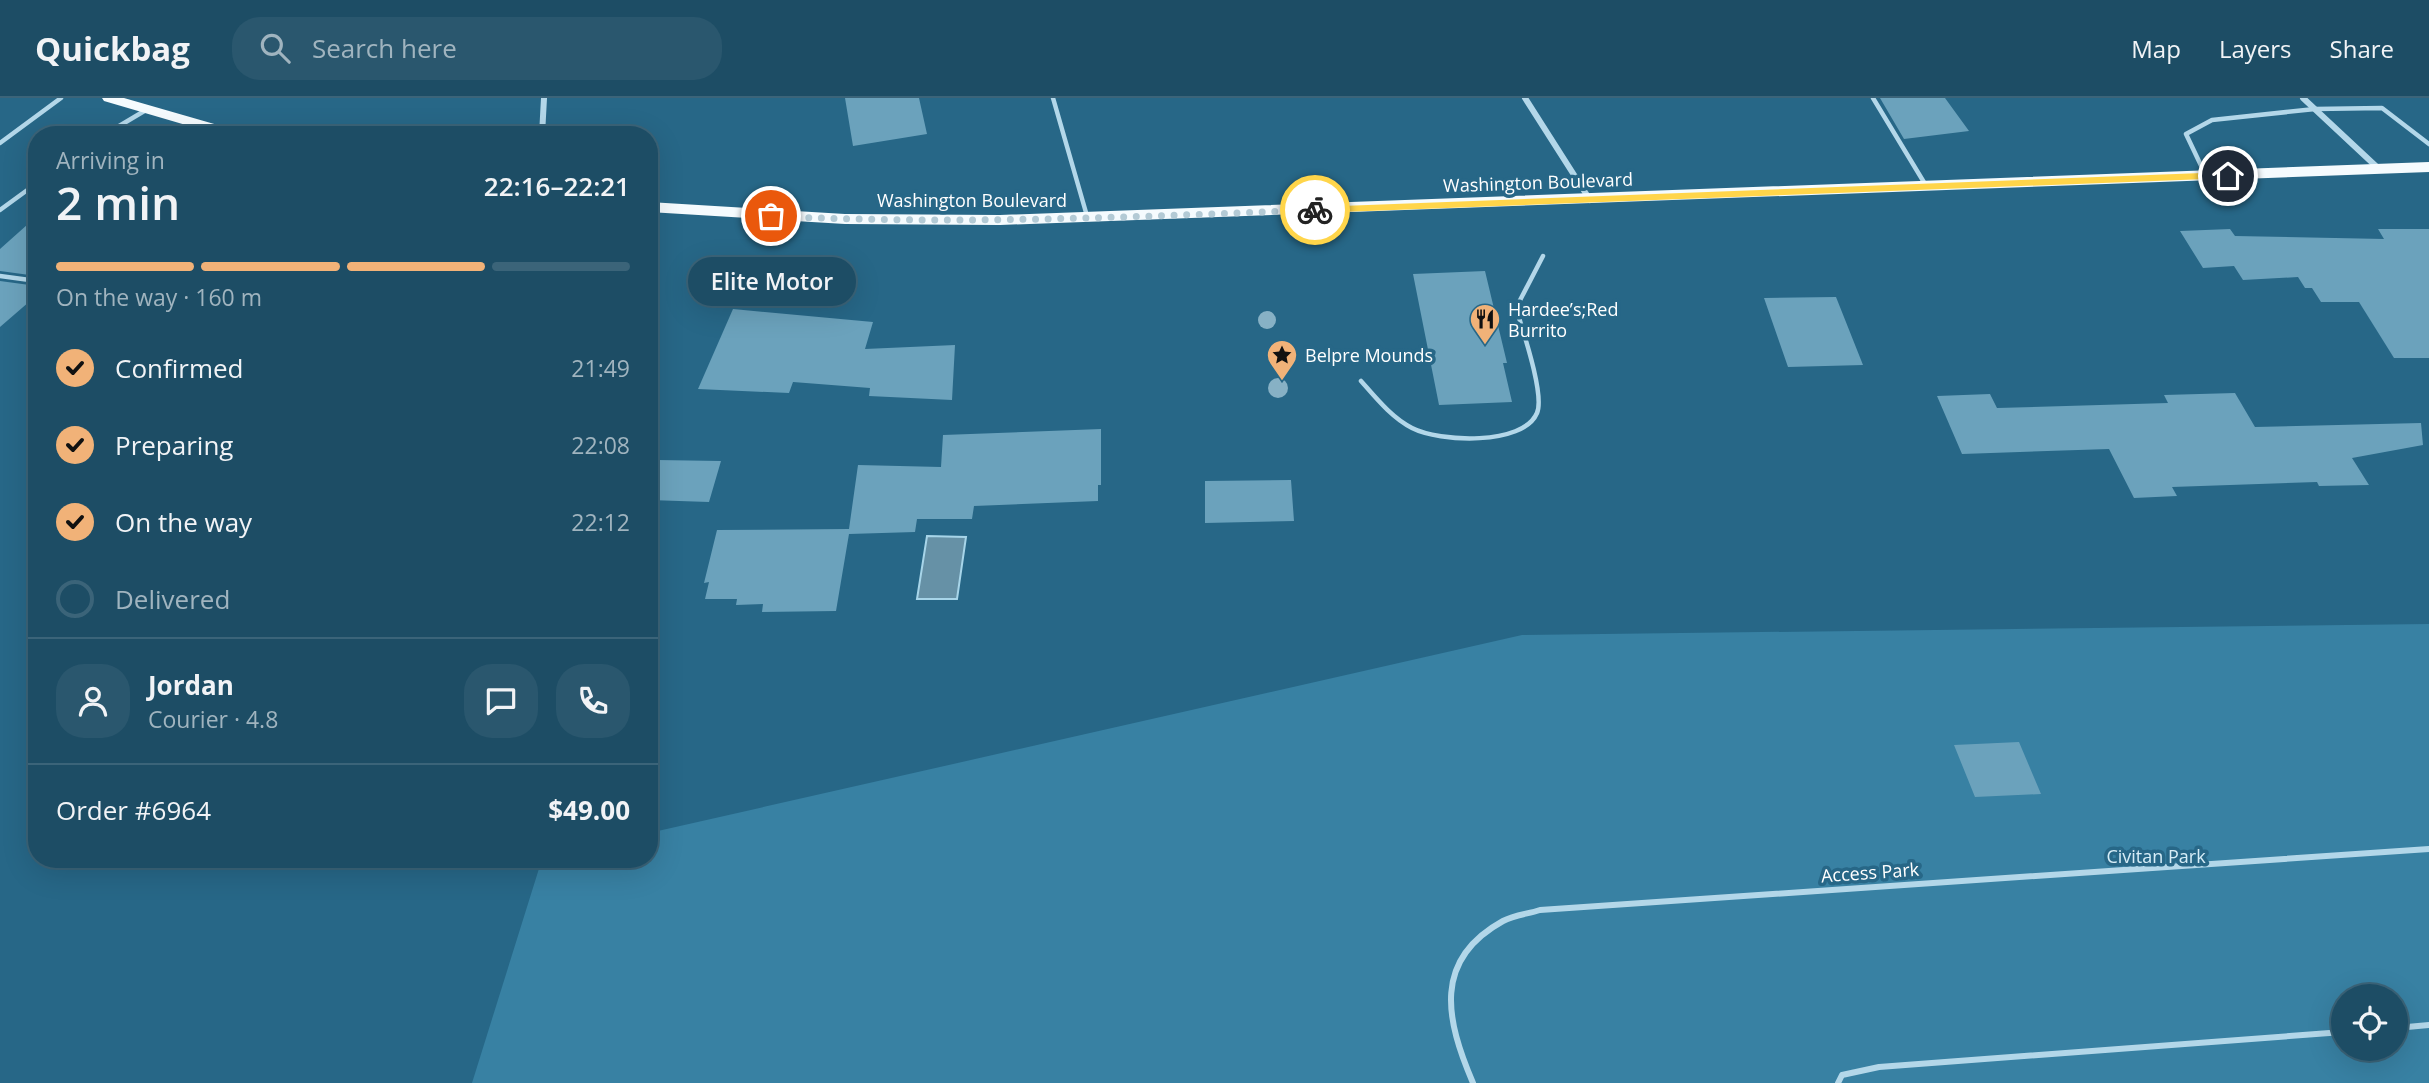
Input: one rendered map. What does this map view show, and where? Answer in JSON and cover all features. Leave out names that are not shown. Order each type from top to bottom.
[{"type":"main road","points":[[109,98],[195,126]]},
{"type":"main road","name":"Washington Boulevard","points":[[658,208],[845,219],[1087,218],[2429,167]]},
{"type":"street","points":[[542,126],[544,98]]},
{"type":"street","points":[[1525,98],[1590,200]]},
{"type":"street","points":[[2303,98],[2379,169]]},
{"type":"lane","points":[[0,143],[61,98]]},
{"type":"lane","points":[[1053,98],[1087,218]]},
{"type":"lane","points":[[1873,98],[1926,187]]},
{"type":"lane","points":[[2206,176],[2186,134],[2212,120],[2315,110],[2382,108],[2429,144]]},
{"type":"lane","points":[[119,126],[148,109]]},
{"type":"lane","points":[[0,210],[28,190]]},
{"type":"lane","points":[[1361,381],[1384,408],[1414,430],[1444,438],[1497,437],[1523,428],[1537,414],[1539,397],[1516,308],[1543,256]]},
{"type":"lane","points":[[0,276],[28,280]]},
{"type":"lane","name":"Access Park","points":[[1473,1083],[1459,1053],[1450,1024],[1451,976],[1469,944],[1504,921],[1540,910],[2429,849]]},
{"type":"lane","points":[[2408,1027],[2429,1025]]},
{"type":"lane","points":[[1838,1083],[1842,1075],[1879,1067],[2331,1033]]},
{"type":"green space","name":"Civitan Park","points":[[2429,624],[2429,1083],[472,1083],[539,868],[658,868],[658,831],[1522,635]]},
{"type":"shaded area","points":[[927,536],[966,537],[957,599],[917,599]]},
{"type":"building","points":[[845,98],[919,98],[927,134],[853,146]]},
{"type":"building","points":[[1880,98],[1945,98],[1969,131],[1904,139]]},
{"type":"building","points":[[28,224],[28,275],[0,271],[0,249]]},
{"type":"building","points":[[2230,229],[2235,236],[2384,239],[2378,229],[2429,229],[2429,358],[2394,358],[2359,302],[2321,302],[2312,288],[2305,288],[2298,277],[2243,280],[2234,266],[2203,268],[2180,231]]},
{"type":"building","name":"Hardee’s;Red Burrito","points":[[1485,271],[1507,363],[1503,363],[1512,402],[1439,405],[1413,274]]},
{"type":"building","points":[[0,281],[28,285],[28,303],[0,327]]},
{"type":"building","points":[[1836,297],[1863,365],[1788,367],[1764,298]]},
{"type":"building","points":[[733,309],[873,322],[865,349],[955,345],[952,400],[869,396],[870,388],[793,382],[789,393],[698,389]]},
{"type":"building","points":[[2235,393],[2255,427],[2421,423],[2423,445],[2352,458],[2369,485],[2319,486],[2317,482],[2172,487],[2177,496],[2134,498],[2109,449],[1962,454],[1937,396],[1990,394],[1997,408],[2168,403],[2164,395]]},
{"type":"building","points":[[1101,429],[1101,485],[1098,485],[1098,501],[974,506],[972,519],[917,519],[915,532],[849,534],[836,611],[762,612],[763,604],[736,605],[737,599],[705,599],[709,582],[704,583],[717,530],[849,529],[858,465],[941,467],[943,435]]},
{"type":"building","points":[[658,460],[721,461],[709,502],[658,500]]},
{"type":"building","points":[[1291,480],[1294,521],[1205,523],[1205,481]]},
{"type":"building","points":[[2019,742],[2041,794],[1975,797],[1954,745]]},
{"type":"way so far","points":[[771,216],[1000,220],[1315,210]]},
{"type":"place","name":"Elite Motor","points":[[771,216]]},
{"type":"place","name":"Hardee’s;Red Burrito","points":[[1485,346]]},
{"type":"place","name":"Belpre Mounds","points":[[1282,382]]},
{"type":"route","points":[[1315,210],[2228,176]]}]
